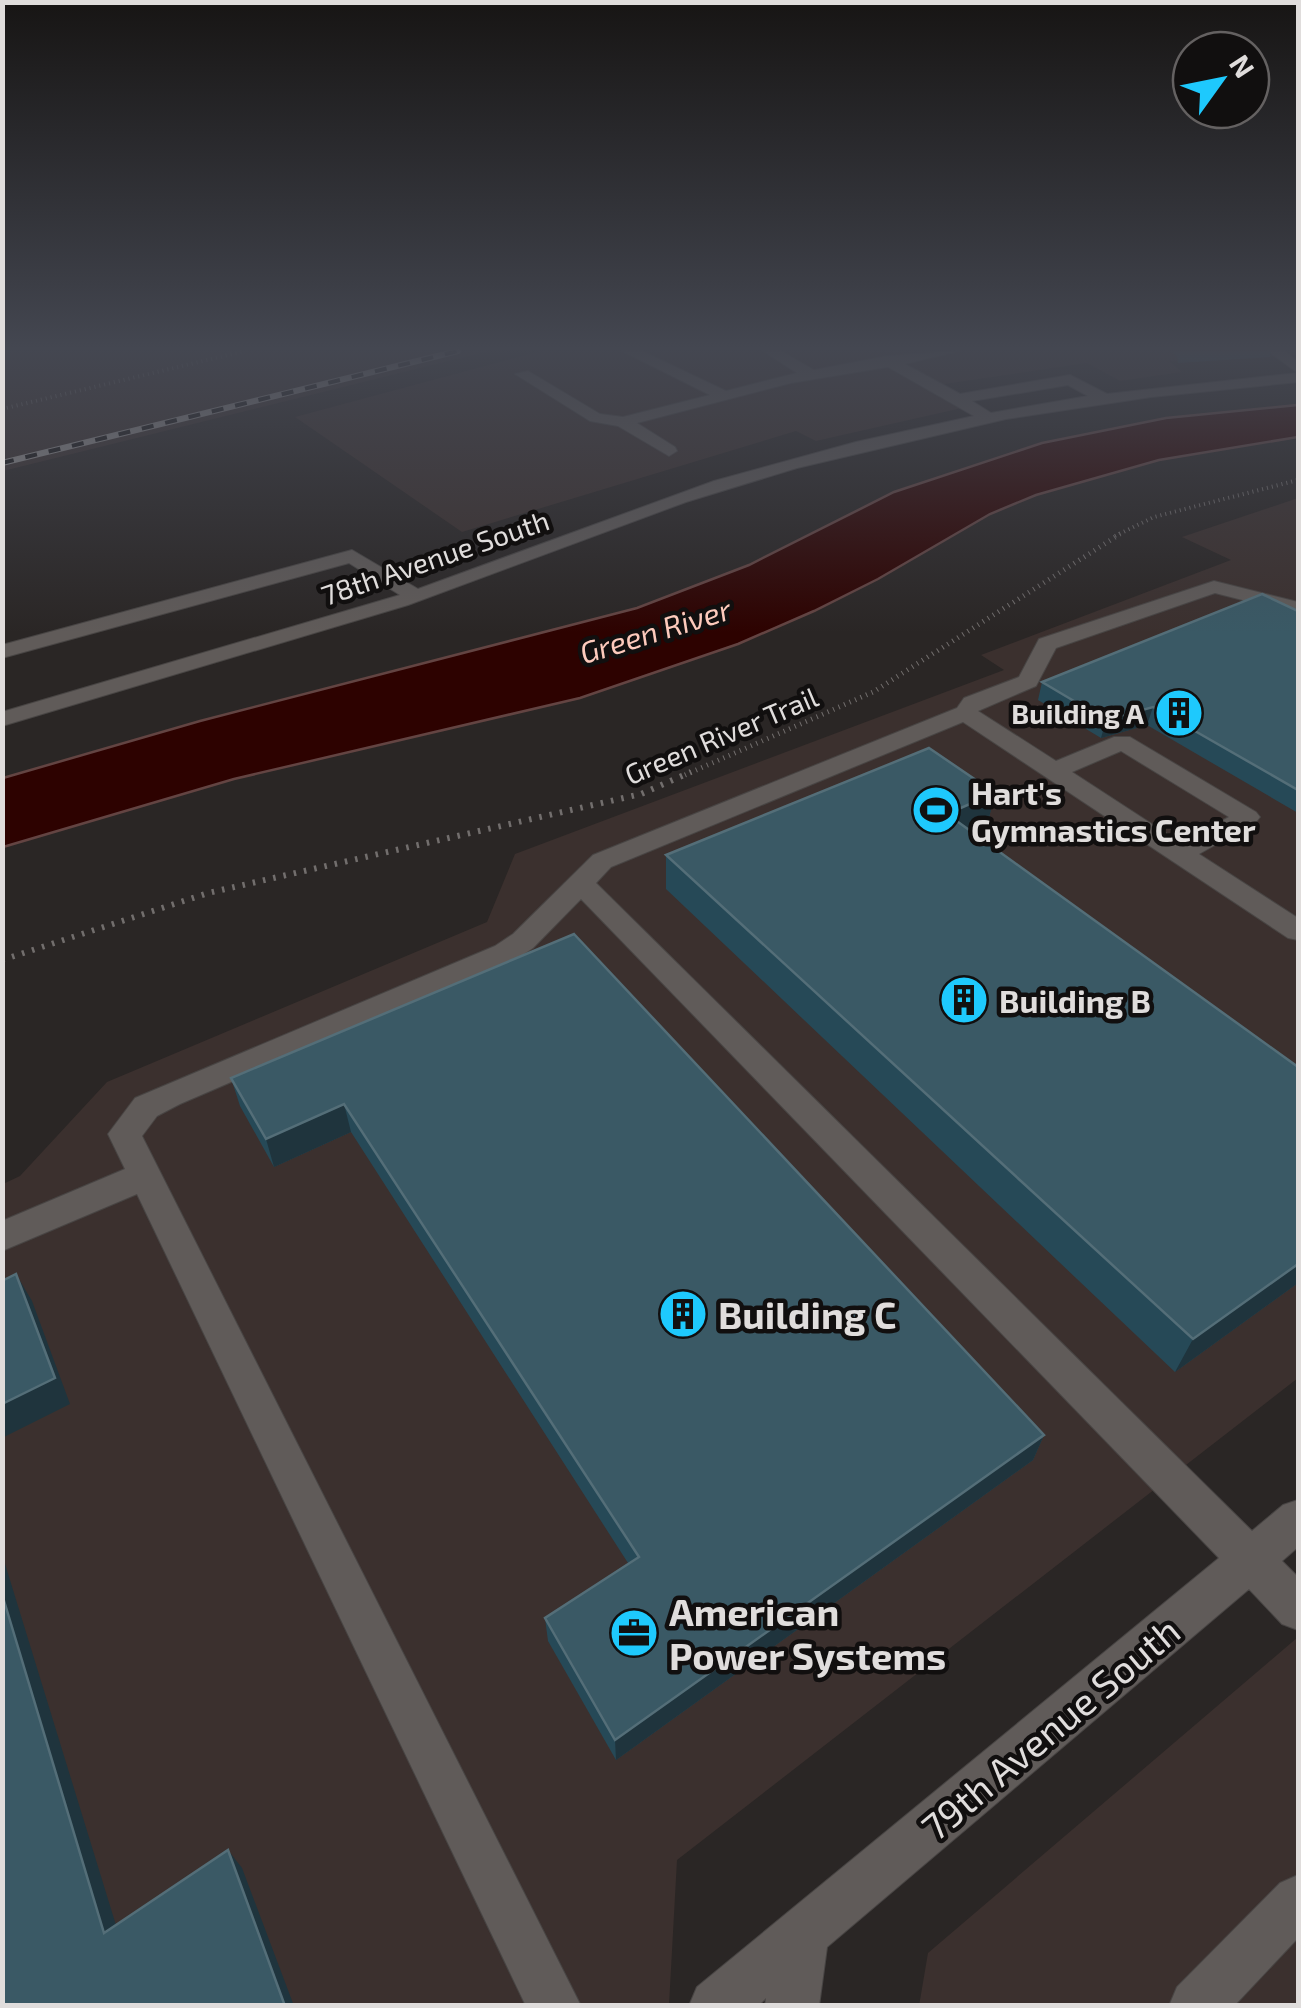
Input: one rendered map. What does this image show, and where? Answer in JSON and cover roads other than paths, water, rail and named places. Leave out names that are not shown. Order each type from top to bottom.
[{"type":"street","points":[[658,445],[669,452]]},
{"type":"street","name":"78th Avenue South","points":[[2,719],[416,596],[715,487],[865,445]]},
{"type":"street","points":[[2,652],[352,556],[416,596]]},
{"type":"street","points":[[554,2006],[125,1134],[146,1107],[505,953],[523,941],[602,862],[965,713],[972,703],[1028,681],[1047,644],[1214,587],[1298,608]]},
{"type":"street","points":[[965,713],[1298,931]]},
{"type":"street","points":[[1054,771],[1122,742],[1246,818],[1180,854]]},
{"type":"street","points":[[581,883],[1298,1608]]},
{"type":"street","points":[[2,1237],[146,1175]]},
{"type":"street","name":"79th Avenue South","points":[[716,2006],[1298,1520]]},
{"type":"street","points":[[1196,2006],[1298,1901]]},
{"type":"street","points":[[792,2006],[802,1937]]},
{"type":"water","name":"Green River","points":[[1037,445],[1251,445],[1159,460],[1036,495],[990,514],[814,611],[738,644],[580,698],[234,779],[3,847],[3,778],[200,721],[637,608],[749,565],[894,492]]},
{"type":"railway","points":[[2,463],[76,445]]},
{"type":"place","name":"Building A","points":[[1179,713]]},
{"type":"place","name":"Hart's Gymnastics Center","points":[[936,810]]},
{"type":"place","name":"Building B","points":[[964,1000]]},
{"type":"place","name":"Building C","points":[[683,1314]]},
{"type":"place","name":"American Power Systems","points":[[634,1633]]}]
